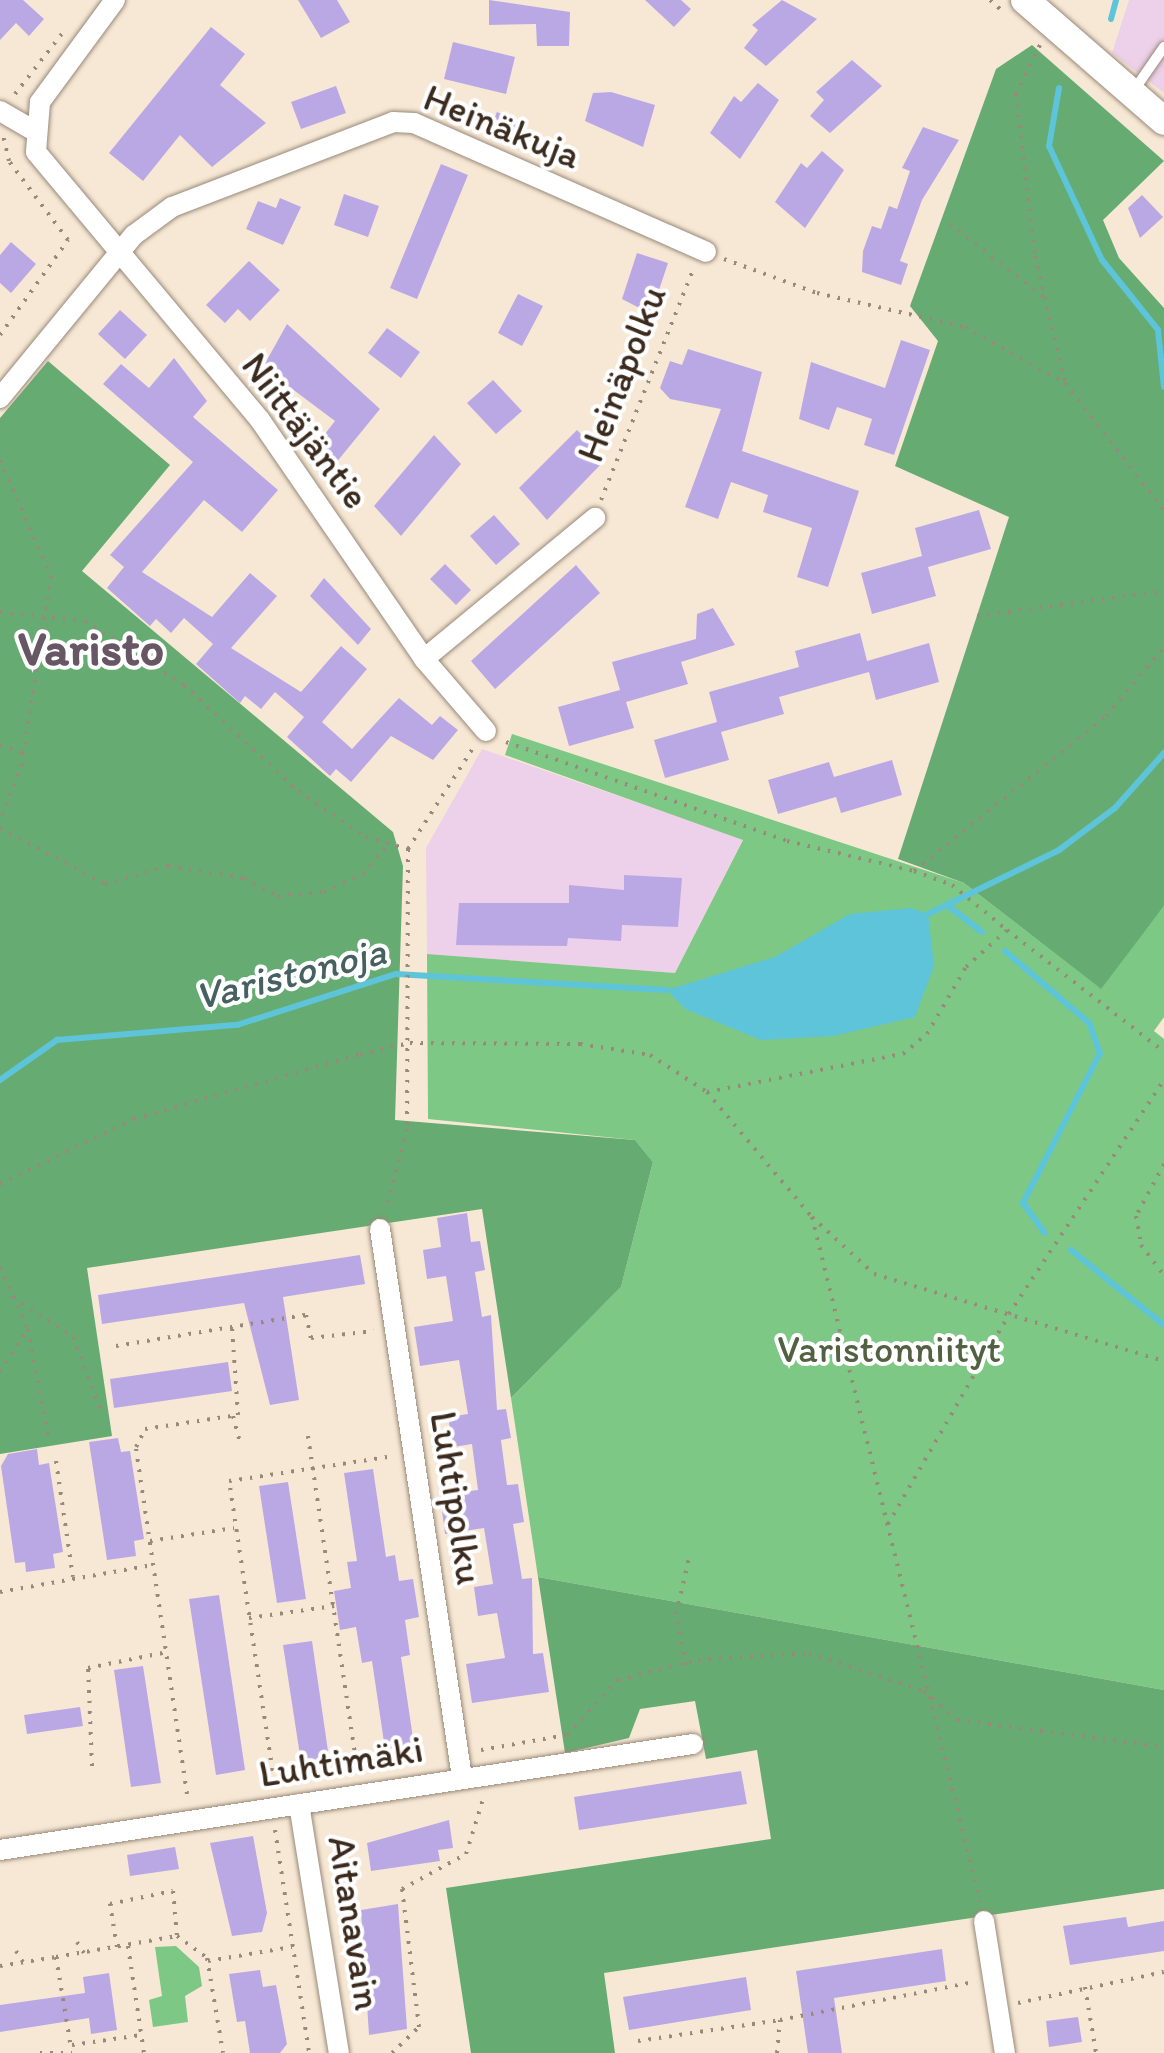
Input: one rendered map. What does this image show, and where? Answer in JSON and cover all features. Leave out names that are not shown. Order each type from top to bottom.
[{"type":"main road","points":[[1025,0],[1164,122]]},
{"type":"street","points":[[0,111],[33,130],[56,75],[115,0]]},
{"type":"street","name":"Heinäkuja","points":[[0,398],[115,257],[172,207],[393,122],[414,122],[706,252]]},
{"type":"street","name":"Niittäjäntie","points":[[33,130],[47,172],[115,257],[260,420],[424,659],[486,732]]},
{"type":"street","points":[[424,659],[595,518]]},
{"type":"street","name":"Luhtipolku","points":[[380,1229],[459,1753],[471,1776]]},
{"type":"street","name":"Luhtimäki","points":[[0,1850],[693,1744]]},
{"type":"street","name":"Aitanavain","points":[[299,1804],[339,2053]]},
{"type":"street","points":[[984,1921],[992,1975],[1003,2009],[1005,2053]]},
{"type":"lane","points":[[1132,94],[1164,48]]},
{"type":"path","points":[[1042,43],[1016,94],[1045,298],[1065,383]]},
{"type":"path","points":[[950,224],[1045,298]]},
{"type":"path","points":[[706,252],[817,293],[965,327],[1065,383],[1164,510]]},
{"type":"path","name":"Heinäpolku","points":[[595,518],[706,252]]},
{"type":"path","points":[[0,460],[52,576],[23,753],[0,825],[105,884],[168,866],[244,878],[278,896],[324,892],[363,874],[388,844]]},
{"type":"path","points":[[977,616],[1164,590]]},
{"type":"path","points":[[0,612],[84,621],[184,685],[298,791],[388,844],[408,849]]},
{"type":"path","points":[[914,870],[1106,716],[1164,647]]},
{"type":"path","points":[[380,1229],[407,1129],[408,849],[486,732],[788,840],[914,870],[952,886],[1164,1052]]},
{"type":"path","points":[[0,745],[23,753]]},
{"type":"path","points":[[706,1092],[903,1054],[927,1034],[966,967],[1007,930]]},
{"type":"path","points":[[0,1184],[134,1119],[410,1043],[580,1044],[650,1055],[706,1092],[812,1217],[874,1274],[1164,1361]]},
{"type":"path","points":[[888,1524],[1009,1314],[1164,1080]]},
{"type":"path","points":[[1164,1164],[1136,1216],[1141,1245],[1164,1275]]},
{"type":"path","points":[[812,1217],[888,1524],[924,1691],[984,1921]]},
{"type":"path","points":[[0,1267],[28,1329],[48,1435]]},
{"type":"path","points":[[13,1297],[74,1337],[100,1408]]},
{"type":"path","points":[[116,1346],[306,1315],[310,1338],[394,1329]]},
{"type":"path","points":[[232,1327],[234,1416],[240,1446]]},
{"type":"path","points":[[0,1372],[28,1329]]},
{"type":"path","points":[[187,1794],[152,1565],[137,1434],[234,1416]]},
{"type":"path","points":[[308,1436],[356,1768]]},
{"type":"path","points":[[309,2053],[272,1809],[230,1481],[414,1454]]},
{"type":"path","points":[[56,1461],[74,1578]]},
{"type":"path","points":[[149,1541],[234,1528]]},
{"type":"path","points":[[686,1666],[676,1614],[688,1558]]},
{"type":"path","points":[[0,1592],[152,1565]]},
{"type":"path","points":[[248,1618],[334,1606]]},
{"type":"path","points":[[92,1766],[88,1668],[168,1652]]},
{"type":"path","points":[[459,1753],[567,1735],[618,1680],[686,1666],[809,1654],[924,1691],[957,1720],[1164,1746]]},
{"type":"path","points":[[392,2053],[420,2027],[402,1889],[474,1844],[471,1776]]},
{"type":"path","points":[[117,1947],[110,1904],[173,1891],[178,1936],[208,1961],[223,2053]]},
{"type":"path","points":[[0,1966],[178,1936]]},
{"type":"path","points":[[76,1942],[84,1952]]},
{"type":"path","points":[[128,1946],[144,2053]]},
{"type":"path","points":[[208,1961],[293,1947]]},
{"type":"path","points":[[16,1951],[23,1962]]},
{"type":"path","points":[[56,1957],[71,2049]]},
{"type":"path","points":[[1003,2009],[1085,1987],[1164,1972]]},
{"type":"path","points":[[638,2041],[951,1991],[992,1975]]},
{"type":"path","points":[[1085,1987],[1096,2053]]},
{"type":"path","points":[[778,2053],[780,2020]]},
{"type":"path","points":[[40,2053],[141,2035]]},
{"type":"shaded area","points":[[1129,0],[1164,0],[1164,93],[1112,53]]},
{"type":"shaded area","points":[[482,749],[743,839],[675,973],[427,954],[426,848]]},
{"type":"green space","points":[[1032,45],[1164,161],[1103,220],[1119,258],[1164,308],[1164,906],[1101,989],[964,883],[898,859],[1009,517],[895,466],[938,341],[910,306],[996,69]]},
{"type":"green space","points":[[48,361],[170,465],[82,571],[393,832],[403,866],[395,1120],[635,1140],[653,1162],[621,1287],[511,1398],[482,1209],[87,1268],[112,1436],[0,1454],[0,418]]},
{"type":"green space","name":"Varistonniityt","points":[[512,734],[964,883],[1100,988],[1164,906],[1164,1017],[1154,1031],[1164,1039],[1164,1690],[538,1577],[511,1398],[621,1287],[653,1162],[635,1140],[428,1119],[427,954],[675,973],[743,840],[505,755]]},
{"type":"green space","points":[[538,1577],[1164,1690],[1164,1889],[604,1973],[615,2053],[471,2053],[446,1888],[771,1839],[757,1750],[706,1759],[695,1701],[640,1709],[629,1738],[565,1753]]},
{"type":"green space","points":[[176,1946],[199,1967],[202,1986],[185,1996],[188,2022],[153,2027],[149,2000],[162,1996],[155,1947]]},
{"type":"water","points":[[911,908],[928,914],[934,966],[915,1017],[833,1036],[761,1040],[685,1009],[667,990],[775,957],[850,914]]},
{"type":"building","points":[[0,0],[23,0],[44,19],[29,36],[16,23],[0,40]]},
{"type":"building","points":[[298,0],[337,0],[350,22],[321,38]]},
{"type":"building","points":[[489,0],[570,12],[569,46],[537,46],[536,24],[489,25]]},
{"type":"building","points":[[645,0],[681,0],[691,9],[674,27]]},
{"type":"building","points":[[782,0],[817,19],[766,66],[744,48],[758,30],[752,25]]},
{"type":"building","points":[[211,27],[245,54],[220,85],[266,123],[212,167],[180,135],[143,181],[109,153]]},
{"type":"building","points":[[453,42],[515,57],[506,94],[444,79]]},
{"type":"building","points":[[852,60],[882,86],[830,133],[810,116],[824,100],[816,92]]},
{"type":"building","points":[[758,83],[779,100],[740,159],[710,133],[734,96],[741,102]]},
{"type":"building","points":[[336,86],[346,113],[301,129],[291,102]]},
{"type":"building","points":[[611,92],[655,105],[643,147],[585,121],[593,93]]},
{"type":"building","points":[[497,112],[523,123],[515,144],[488,133]]},
{"type":"building","points":[[923,127],[959,140],[922,200],[900,261],[908,264],[901,285],[862,272],[863,251],[872,226],[881,229],[889,206],[897,209],[910,171],[902,168]]},
{"type":"building","points":[[822,151],[844,170],[805,228],[775,202],[801,163],[807,168]]},
{"type":"building","points":[[441,164],[468,175],[417,299],[390,288]]},
{"type":"building","points":[[344,194],[379,206],[368,237],[334,225]]},
{"type":"building","points":[[1142,195],[1163,217],[1140,238],[1128,208]]},
{"type":"building","points":[[280,198],[301,207],[283,245],[246,229],[258,201],[276,208]]},
{"type":"building","points":[[11,242],[36,264],[11,293],[0,283],[0,255]]},
{"type":"building","points":[[637,253],[668,263],[651,314],[622,299]]},
{"type":"building","points":[[249,261],[280,290],[250,321],[238,309],[225,323],[206,305]]},
{"type":"building","points":[[518,294],[543,306],[522,346],[498,333]]},
{"type":"building","points":[[120,310],[147,335],[125,359],[98,334]]},
{"type":"building","points":[[287,324],[380,409],[335,464],[314,448],[335,421],[263,367]]},
{"type":"building","points":[[387,328],[420,352],[401,378],[368,353]]},
{"type":"building","points":[[901,340],[930,350],[894,455],[864,445],[872,419],[837,407],[829,430],[799,419],[811,362],[885,388]]},
{"type":"building","points":[[688,349],[762,372],[742,451],[859,491],[828,587],[797,577],[812,528],[763,512],[768,495],[731,482],[718,519],[685,507],[721,409],[670,399],[660,388],[670,361],[682,365]]},
{"type":"building","points":[[174,358],[207,401],[193,417],[278,490],[242,532],[204,500],[142,572],[212,617],[250,573],[277,596],[231,648],[301,692],[341,646],[367,669],[322,722],[352,749],[399,698],[432,725],[440,716],[458,730],[433,760],[391,736],[351,782],[336,769],[330,776],[287,737],[304,717],[275,692],[261,709],[245,696],[240,703],[196,664],[213,644],[184,618],[171,633],[156,619],[150,626],[107,588],[124,567],[110,555],[193,462],[103,384],[121,364],[149,388]]},
{"type":"building","points":[[493,380],[522,411],[496,434],[467,403]]},
{"type":"building","points":[[577,430],[605,460],[547,520],[519,488]]},
{"type":"building","points":[[434,435],[461,464],[401,536],[374,506]]},
{"type":"building","points":[[979,510],[991,549],[928,567],[936,596],[872,614],[861,573],[922,556],[915,528]]},
{"type":"building","points":[[494,515],[520,544],[496,565],[470,536]]},
{"type":"building","points":[[445,564],[471,590],[456,605],[430,579]]},
{"type":"building","points":[[576,565],[600,593],[495,689],[471,661]]},
{"type":"building","points":[[324,578],[371,629],[358,645],[310,596]]},
{"type":"building","points":[[713,608],[735,645],[681,662],[688,684],[626,702],[634,728],[569,746],[558,707],[620,690],[612,662],[696,639],[697,614]]},
{"type":"building","points":[[860,633],[867,661],[929,643],[939,682],[876,700],[869,672],[779,697],[784,714],[721,732],[729,760],[665,778],[654,740],[717,722],[709,692],[799,667],[795,651]]},
{"type":"building","points":[[892,760],[902,795],[841,813],[836,797],[778,814],[768,780],[829,762],[834,777]]},
{"type":"building","points":[[624,875],[682,878],[678,927],[622,925],[621,941],[568,938],[567,946],[456,945],[459,903],[569,903],[569,885],[624,890]]},
{"type":"building","points":[[467,1213],[471,1242],[480,1241],[485,1270],[475,1272],[482,1317],[491,1315],[497,1410],[506,1409],[511,1438],[501,1440],[507,1485],[518,1484],[524,1522],[513,1524],[522,1579],[532,1578],[533,1654],[543,1653],[549,1692],[472,1703],[466,1664],[505,1658],[497,1613],[478,1616],[474,1587],[493,1584],[484,1528],[445,1534],[440,1495],[478,1490],[472,1444],[453,1447],[448,1417],[468,1414],[459,1360],[420,1366],[414,1327],[453,1321],[446,1276],[427,1279],[423,1250],[441,1247],[437,1218]]},
{"type":"building","points":[[360,1255],[365,1284],[283,1297],[299,1400],[270,1405],[244,1303],[102,1324],[98,1295]]},
{"type":"building","points":[[228,1362],[232,1391],[114,1408],[110,1379]]},
{"type":"building","points":[[118,1438],[121,1452],[130,1451],[144,1539],[134,1541],[136,1556],[107,1560],[89,1442]]},
{"type":"building","points":[[37,1449],[39,1465],[49,1463],[63,1552],[53,1554],[55,1568],[26,1572],[25,1562],[15,1563],[1,1466],[8,1454]]},
{"type":"building","points":[[373,1469],[386,1557],[395,1555],[399,1581],[413,1579],[419,1617],[405,1620],[410,1655],[401,1657],[414,1745],[385,1749],[372,1661],[362,1663],[356,1627],[340,1630],[334,1591],[351,1588],[347,1562],[357,1561],[344,1473]]},
{"type":"building","points":[[288,1482],[306,1599],[277,1603],[259,1486]]},
{"type":"building","points":[[219,1595],[245,1770],[216,1775],[189,1599]]},
{"type":"building","points":[[312,1641],[329,1758],[301,1762],[283,1645]]},
{"type":"building","points":[[143,1666],[161,1783],[131,1787],[114,1670]]},
{"type":"building","points":[[80,1707],[83,1726],[27,1734],[24,1715]]},
{"type":"building","points":[[741,1771],[747,1804],[579,1830],[574,1797]]},
{"type":"building","points":[[449,1820],[453,1848],[438,1850],[440,1861],[371,1871],[367,1843]]},
{"type":"building","points":[[253,1836],[267,1913],[262,1932],[232,1936],[210,1843]]},
{"type":"building","points":[[175,1847],[179,1869],[130,1876],[127,1855]]},
{"type":"building","points":[[398,1904],[407,2029],[369,2035],[361,1910]]},
{"type":"building","points":[[1126,1917],[1128,1927],[1164,1921],[1164,1951],[1070,1965],[1063,1926]]},
{"type":"building","points":[[942,1949],[946,1981],[834,1998],[842,2053],[808,2053],[796,1971]]},
{"type":"building","points":[[260,1970],[263,1987],[276,1985],[287,2044],[280,2053],[250,2053],[245,2021],[237,2022],[229,1974]]},
{"type":"building","points":[[109,1973],[117,2030],[91,2034],[89,2018],[0,2032],[0,2005],[85,1993],[83,1977]]},
{"type":"building","points":[[746,1977],[751,2010],[629,2030],[623,1997]]},
{"type":"building","points":[[1078,2017],[1082,2042],[1049,2047],[1046,2021]]},
{"type":"waterway","name":"Varistonoja","points":[[1111,19],[1116,0]]},
{"type":"waterway","name":"Varistonoja","points":[[1059,88],[1049,146],[1102,260],[1158,330],[1164,387]]},
{"type":"waterway","name":"Varistonoja","points":[[928,914],[1059,850],[1115,808],[1164,753]]},
{"type":"waterway","points":[[947,905],[982,932]]},
{"type":"waterway","points":[[1005,951],[1089,1023],[1100,1053],[1023,1203],[1045,1233]]},
{"type":"waterway","name":"Varistonoja","points":[[0,1080],[57,1040],[237,1025],[396,974],[667,990]]},
{"type":"waterway","points":[[1071,1250],[1164,1325]]},
{"type":"district","name":"Varisto","points":[[91,649]]}]
